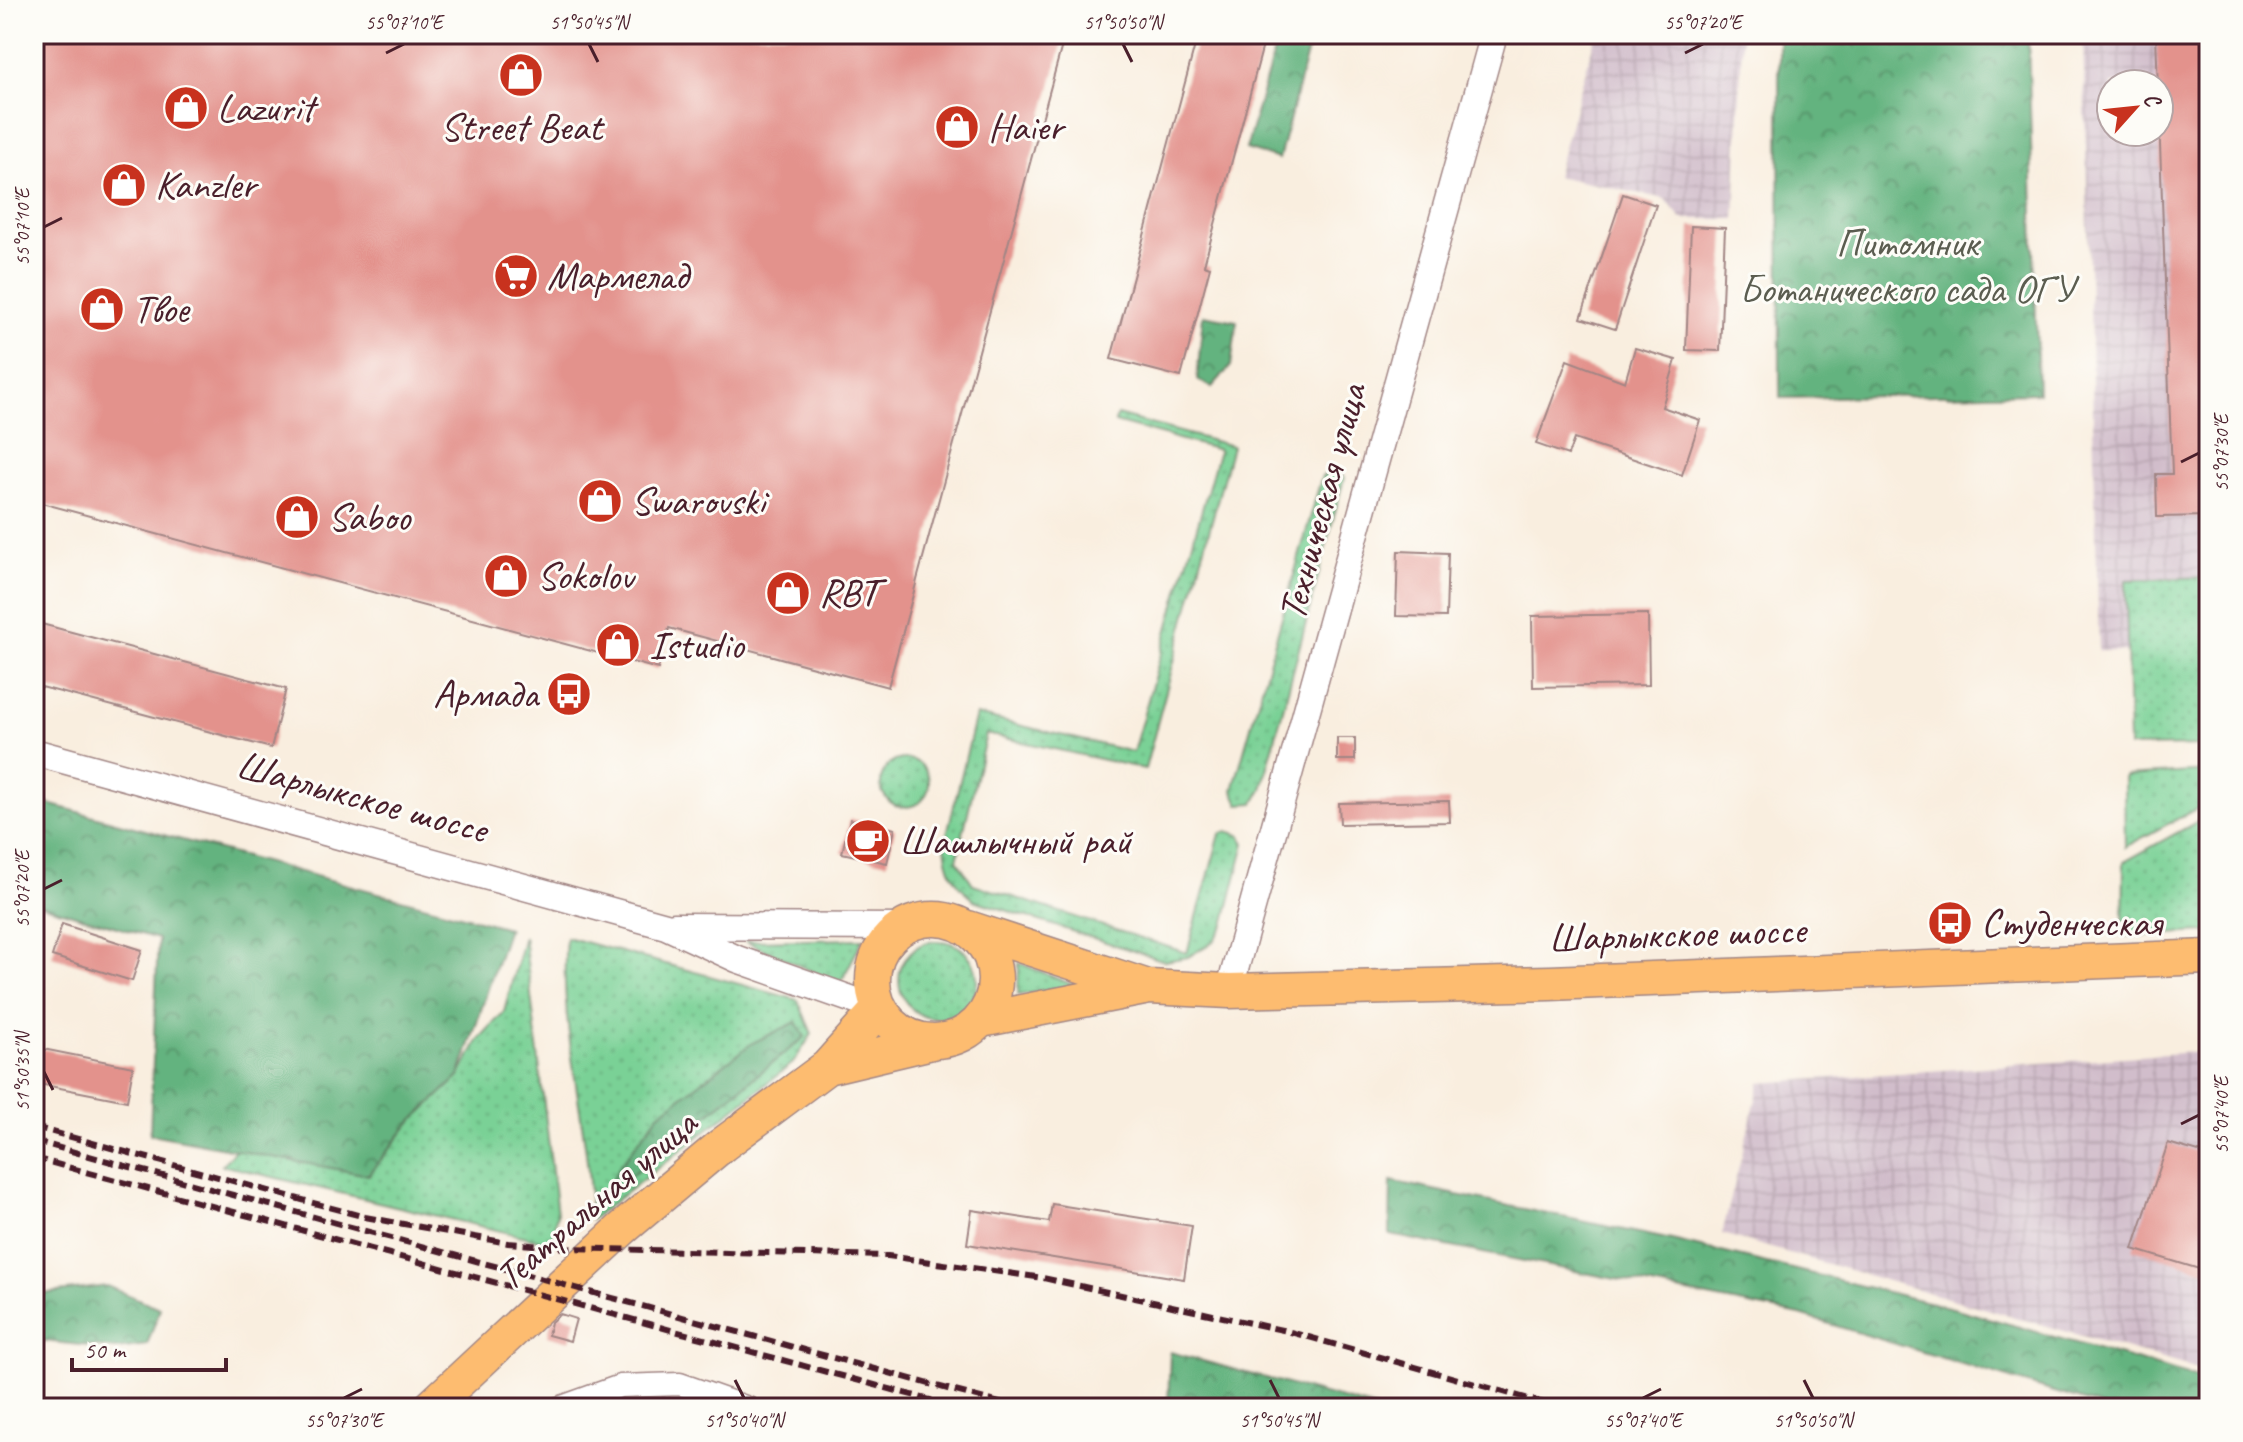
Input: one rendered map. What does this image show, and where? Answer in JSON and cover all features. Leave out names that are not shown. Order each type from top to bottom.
[{"type":"main road","points":[[937,918],[968,928],[984,945],[995,977],[992,1000],[981,1020],[959,1036],[932,1042],[901,1032],[879,1009],[872,979],[874,963],[889,937],[902,927],[937,918]]},
{"type":"main road","name":"Шарлыкское шоссе","points":[[968,928],[1149,987]]},
{"type":"main road","name":"Шарлыкское шоссе","points":[[981,1020],[1149,987],[1229,991],[1550,983],[2209,957]]},
{"type":"main road","name":"Театральная улица","points":[[430,1408],[623,1228],[722,1145],[827,1067],[879,1009]]},
{"type":"main road","name":"Театральная улица","points":[[827,1067],[932,1042]]},
{"type":"street","name":"Техническая улица","points":[[1229,991],[1494,34]]},
{"type":"street","name":"Шарлыкское шоссе","points":[[34,752],[666,926],[737,959],[879,1009]]},
{"type":"street","name":"Шарлыкское шоссе","points":[[666,926],[902,927]]},
{"type":"street","points":[[559,1408],[620,1386],[680,1384],[748,1408]]},
{"type":"shaded area","points":[[1596,34],[1742,34],[1735,219],[1682,219],[1665,199],[1556,176]]},
{"type":"shaded area","points":[[2083,34],[2209,34],[2209,653],[2099,651]]},
{"type":"shaded area","points":[[2209,1051],[2209,1372],[1722,1234],[1760,1083]]},
{"type":"green space","points":[[1279,34],[1312,34],[1279,159],[1246,149]]},
{"type":"green space","name":"Питомник Ботанического сада ОГУ","points":[[1779,34],[2028,34],[2038,393],[1780,398]]},
{"type":"green space","points":[[1203,315],[1237,321],[1231,366],[1212,387],[1197,380]]},
{"type":"green space","points":[[1117,415],[1232,446],[1145,769],[986,734],[957,860],[973,884],[1187,953],[1220,834],[1227,831],[1240,835],[1245,843],[1224,925],[1214,941],[1188,957],[1165,961],[974,900],[952,874],[945,842],[976,715],[1133,752],[1219,450],[1115,422]]},
{"type":"green space","points":[[1337,470],[1344,478],[1262,789],[1254,803],[1239,804],[1233,790],[1322,476]]},
{"type":"green space","points":[[2209,577],[2209,746],[2129,747],[2126,580]]},
{"type":"green space","points":[[905,759],[922,766],[929,783],[922,800],[905,807],[888,800],[881,783],[888,766]]},
{"type":"green space","points":[[2209,771],[2209,802],[2125,847],[2124,776]]},
{"type":"green space","points":[[34,800],[508,928],[459,1077],[411,1122],[368,1175],[150,1134],[158,939],[34,903]]},
{"type":"green space","points":[[2209,815],[2209,932],[2123,936],[2124,862]]},
{"type":"green space","points":[[524,936],[557,1214],[551,1243],[222,1165],[235,1150],[369,1175],[411,1122],[459,1077],[479,1039],[504,1012]]},
{"type":"green space","points":[[566,937],[798,1000],[812,1034],[793,1063],[591,1220],[586,1149],[566,1008]]},
{"type":"green space","points":[[863,939],[840,984],[745,941]]},
{"type":"green space","points":[[938,941],[953,944],[970,958],[977,980],[974,995],[960,1012],[938,1019],[923,1016],[906,1002],[899,980],[902,965],[916,948]]},
{"type":"green space","points":[[1019,963],[1076,986],[1018,995]]},
{"type":"green space","points":[[796,1022],[805,1037],[603,1198],[619,1167],[659,1114],[752,1043]]},
{"type":"green space","points":[[1391,1181],[1672,1240],[1953,1308],[2209,1381],[2209,1408],[2107,1408],[1800,1315],[1390,1235]]},
{"type":"green space","points":[[107,1286],[160,1308],[147,1345],[117,1349],[34,1340],[34,1295]]},
{"type":"green space","points":[[1170,1352],[1375,1408],[1170,1408]]},
{"type":"building","name":"Мармелад","points":[[34,34],[1065,34],[888,687],[669,628],[658,669],[34,501]]},
{"type":"building","points":[[1198,34],[1266,34],[1204,265],[1210,267],[1181,377],[1111,359]]},
{"type":"building","points":[[2156,34],[2209,34],[2209,516],[2157,517],[2156,474],[2172,474],[2160,148],[2175,148],[2175,68],[2157,68]]},
{"type":"building","points":[[1623,194],[1656,205],[1615,329],[1581,318]]},
{"type":"building","points":[[1691,226],[1725,228],[1720,351],[1686,350]]},
{"type":"building","points":[[1635,348],[1676,360],[1662,407],[1700,420],[1682,475],[1574,439],[1568,455],[1536,444],[1567,360],[1625,382]]},
{"type":"building","points":[[1398,551],[1448,553],[1446,617],[1396,616]]},
{"type":"building","points":[[1648,614],[1649,685],[1533,687],[1532,616]]},
{"type":"building","points":[[34,622],[286,689],[271,748],[34,685]]},
{"type":"building","points":[[1337,738],[1355,738],[1355,760],[1337,760]]},
{"type":"building","points":[[1449,801],[1450,822],[1340,824],[1339,803]]},
{"type":"building","name":"Шашлычный рай","points":[[850,819],[895,829],[887,863],[842,853]]},
{"type":"building","points":[[62,924],[142,950],[132,981],[52,956]]},
{"type":"building","points":[[38,1048],[133,1067],[127,1101],[34,1083]]},
{"type":"building","points":[[2168,1143],[2209,1155],[2209,1272],[2133,1249]]},
{"type":"building","points":[[1052,1204],[1192,1226],[1184,1279],[967,1244],[972,1210],[1049,1222]]},
{"type":"building","points":[[560,1314],[576,1319],[570,1341],[548,1335],[551,1322]]},
{"type":"railway","points":[[34,1127],[365,1217],[508,1243],[566,1248],[888,1256],[1043,1278],[1287,1331],[1561,1408]]},
{"type":"railway","points":[[34,1141],[1018,1408]]},
{"type":"railway","points":[[34,1158],[960,1408]]},
{"type":"place","name":"Street Beat","points":[[521,75]]},
{"type":"place","name":"Lazurit","points":[[186,108]]},
{"type":"place","name":"Haier","points":[[957,127]]},
{"type":"place","name":"Kanzler","points":[[124,185]]},
{"type":"place","name":"Мармелад","points":[[516,276]]},
{"type":"place","name":"Твое","points":[[102,309]]},
{"type":"place","name":"Swarovski","points":[[600,501]]},
{"type":"place","name":"Saboo","points":[[297,517]]},
{"type":"place","name":"Sokolov","points":[[506,576]]},
{"type":"place","name":"RBT","points":[[788,593]]},
{"type":"place","name":"Istudio","points":[[618,645]]},
{"type":"place","name":"Армада","points":[[569,694]]},
{"type":"place","name":"Шашлычный рай","points":[[868,841]]},
{"type":"place","name":"Студенческая","points":[[1950,923]]}]
